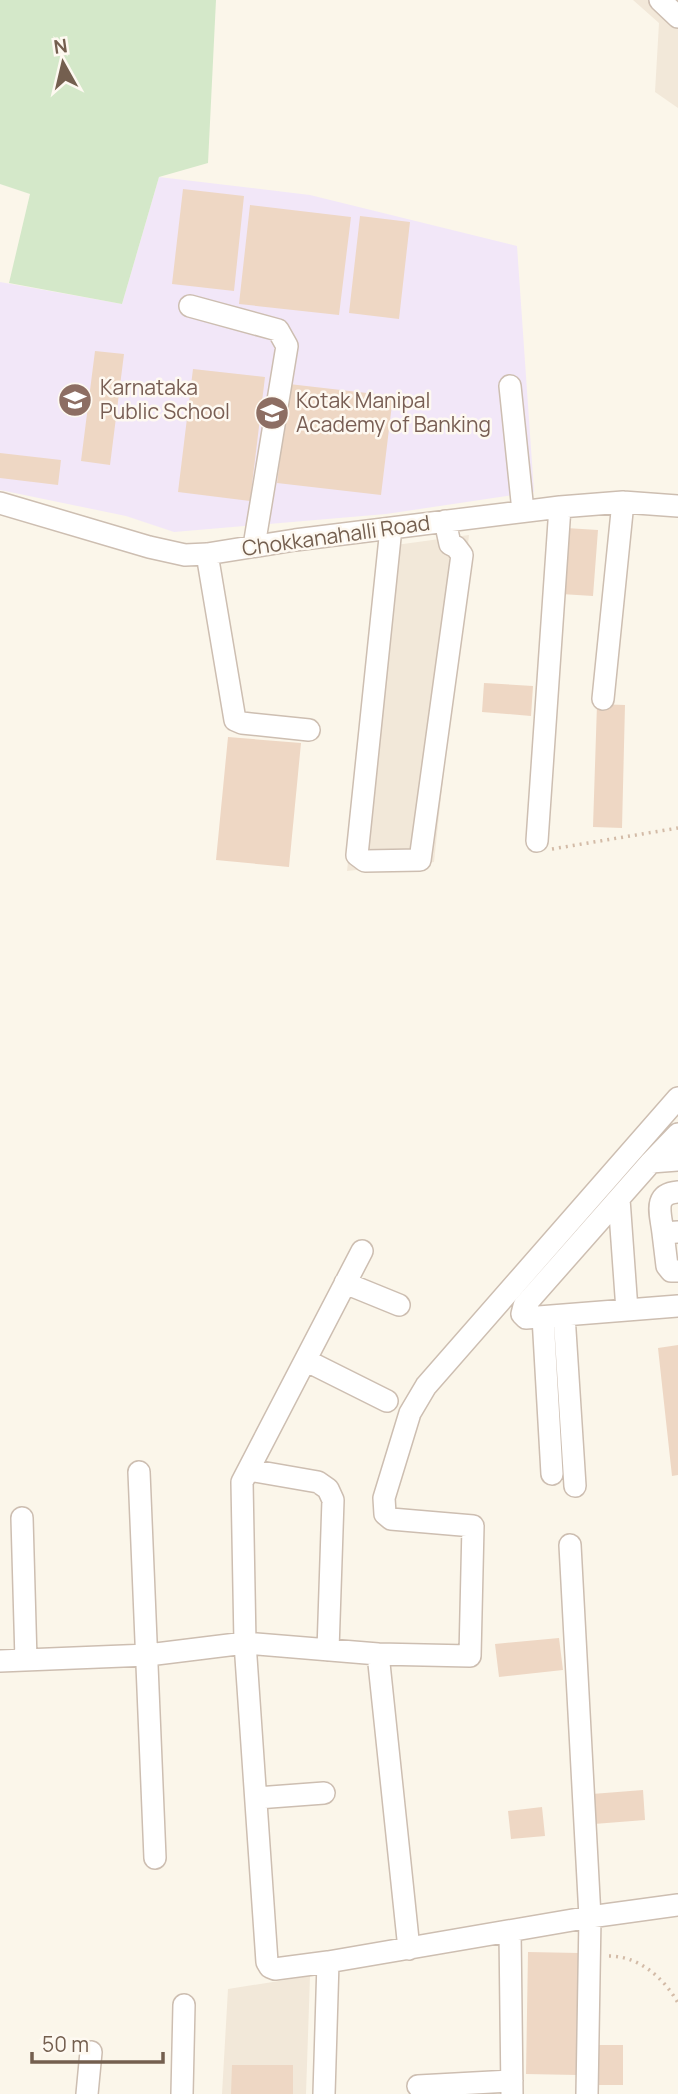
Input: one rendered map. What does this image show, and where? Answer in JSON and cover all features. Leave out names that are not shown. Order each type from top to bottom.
[{"type":"street","points":[[660,0],[678,17]]},
{"type":"street","points":[[190,306],[278,330],[286,346],[254,546]]},
{"type":"street","points":[[510,386],[523,511]]},
{"type":"street","points":[[603,699],[623,502]]},
{"type":"street","name":"Chokkanahalli Road","points":[[0,503],[185,555],[523,511],[623,502],[678,506]]},
{"type":"street","points":[[541,845],[560,508]]},
{"type":"street","points":[[391,528],[358,855],[365,861],[420,860],[462,555],[450,544],[445,521]]},
{"type":"street","points":[[207,554],[235,720],[309,730]]},
{"type":"street","points":[[0,1661],[148,1655],[245,1643],[378,1654],[470,1656],[473,1526],[390,1519],[385,1514],[383,1505],[410,1413],[426,1386],[678,1098]]},
{"type":"street","points":[[670,1150],[618,1199],[524,1306],[522,1314],[526,1318],[678,1306]]},
{"type":"street","points":[[678,1192],[668,1192],[660,1203],[671,1232],[667,1266],[671,1271],[678,1271]]},
{"type":"street","points":[[618,1199],[627,1310]]},
{"type":"street","points":[[362,1251],[242,1482],[245,1643],[267,1962],[275,1969],[328,1962],[590,1917],[678,1905]]},
{"type":"street","points":[[345,1283],[399,1305]]},
{"type":"street","points":[[552,1474],[554,1316]]},
{"type":"street","points":[[554,1316],[575,1486]]},
{"type":"street","points":[[307,1361],[387,1401]]},
{"type":"street","points":[[249,1470],[317,1482],[328,1489],[333,1500],[328,1650]]},
{"type":"street","points":[[139,1472],[155,1858]]},
{"type":"street","points":[[22,1518],[26,1660]]},
{"type":"street","points":[[570,1545],[590,1917],[587,2094]]},
{"type":"street","points":[[378,1654],[409,1949]]},
{"type":"street","points":[[257,1798],[324,1793]]},
{"type":"street","points":[[418,2086],[512,2087],[510,1931]]},
{"type":"street","points":[[324,2094],[328,1962]]},
{"type":"street","points":[[182,2094],[184,2005]]},
{"type":"street","points":[[87,2094],[90,2052]]},
{"type":"path","points":[[541,845],[678,828]]},
{"type":"path","points":[[589,1955],[616,1956],[641,1964],[669,1987],[678,2003]]},
{"type":"shaded area","points":[[633,0],[678,0],[678,108],[655,92],[659,23]]},
{"type":"shaded area","points":[[159,177],[310,195],[517,246],[534,492],[386,514],[174,532],[126,516],[0,490],[0,282],[122,304]]},
{"type":"shaded area","points":[[469,535],[434,862],[347,871],[381,547]]},
{"type":"shaded area","points":[[310,1976],[306,2094],[222,2094],[228,1989]]},
{"type":"green space","points":[[0,0],[216,0],[208,163],[159,177],[122,304],[9,283],[30,194],[0,184]]},
{"type":"building","points":[[183,189],[244,196],[234,291],[172,284]]},
{"type":"building","points":[[250,205],[351,217],[339,315],[239,304]]},
{"type":"building","points":[[360,216],[410,222],[399,319],[349,313]]},
{"type":"building","points":[[95,351],[124,354],[110,465],[81,461]]},
{"type":"building","points":[[193,369],[265,377],[250,501],[178,492]]},
{"type":"building","points":[[289,384],[393,396],[381,495],[277,483]]},
{"type":"building","points":[[0,453],[61,460],[58,485],[0,478]]},
{"type":"building","points":[[566,528],[598,530],[593,596],[561,594]]},
{"type":"building","points":[[484,683],[533,686],[531,716],[482,712]]},
{"type":"building","points":[[597,704],[625,705],[622,828],[593,827]]},
{"type":"building","points":[[228,737],[301,743],[289,867],[216,860]]},
{"type":"building","points":[[678,1345],[678,1475],[672,1476],[658,1348]]},
{"type":"building","points":[[559,1638],[563,1670],[499,1677],[495,1644]]},
{"type":"building","points":[[643,1790],[645,1820],[594,1824],[592,1794]]},
{"type":"building","points":[[542,1807],[545,1836],[511,1839],[508,1811]]},
{"type":"building","points":[[528,1952],[579,1953],[578,2075],[526,2074]]},
{"type":"building","points":[[593,2045],[623,2045],[623,2085],[593,2085]]},
{"type":"building","points":[[232,2065],[293,2065],[293,2094],[231,2094]]},
{"type":"place","name":"Karnataka Public School","points":[[75,400]]},
{"type":"place","name":"Kotak Manipal Academy of Banking","points":[[272,413]]}]
